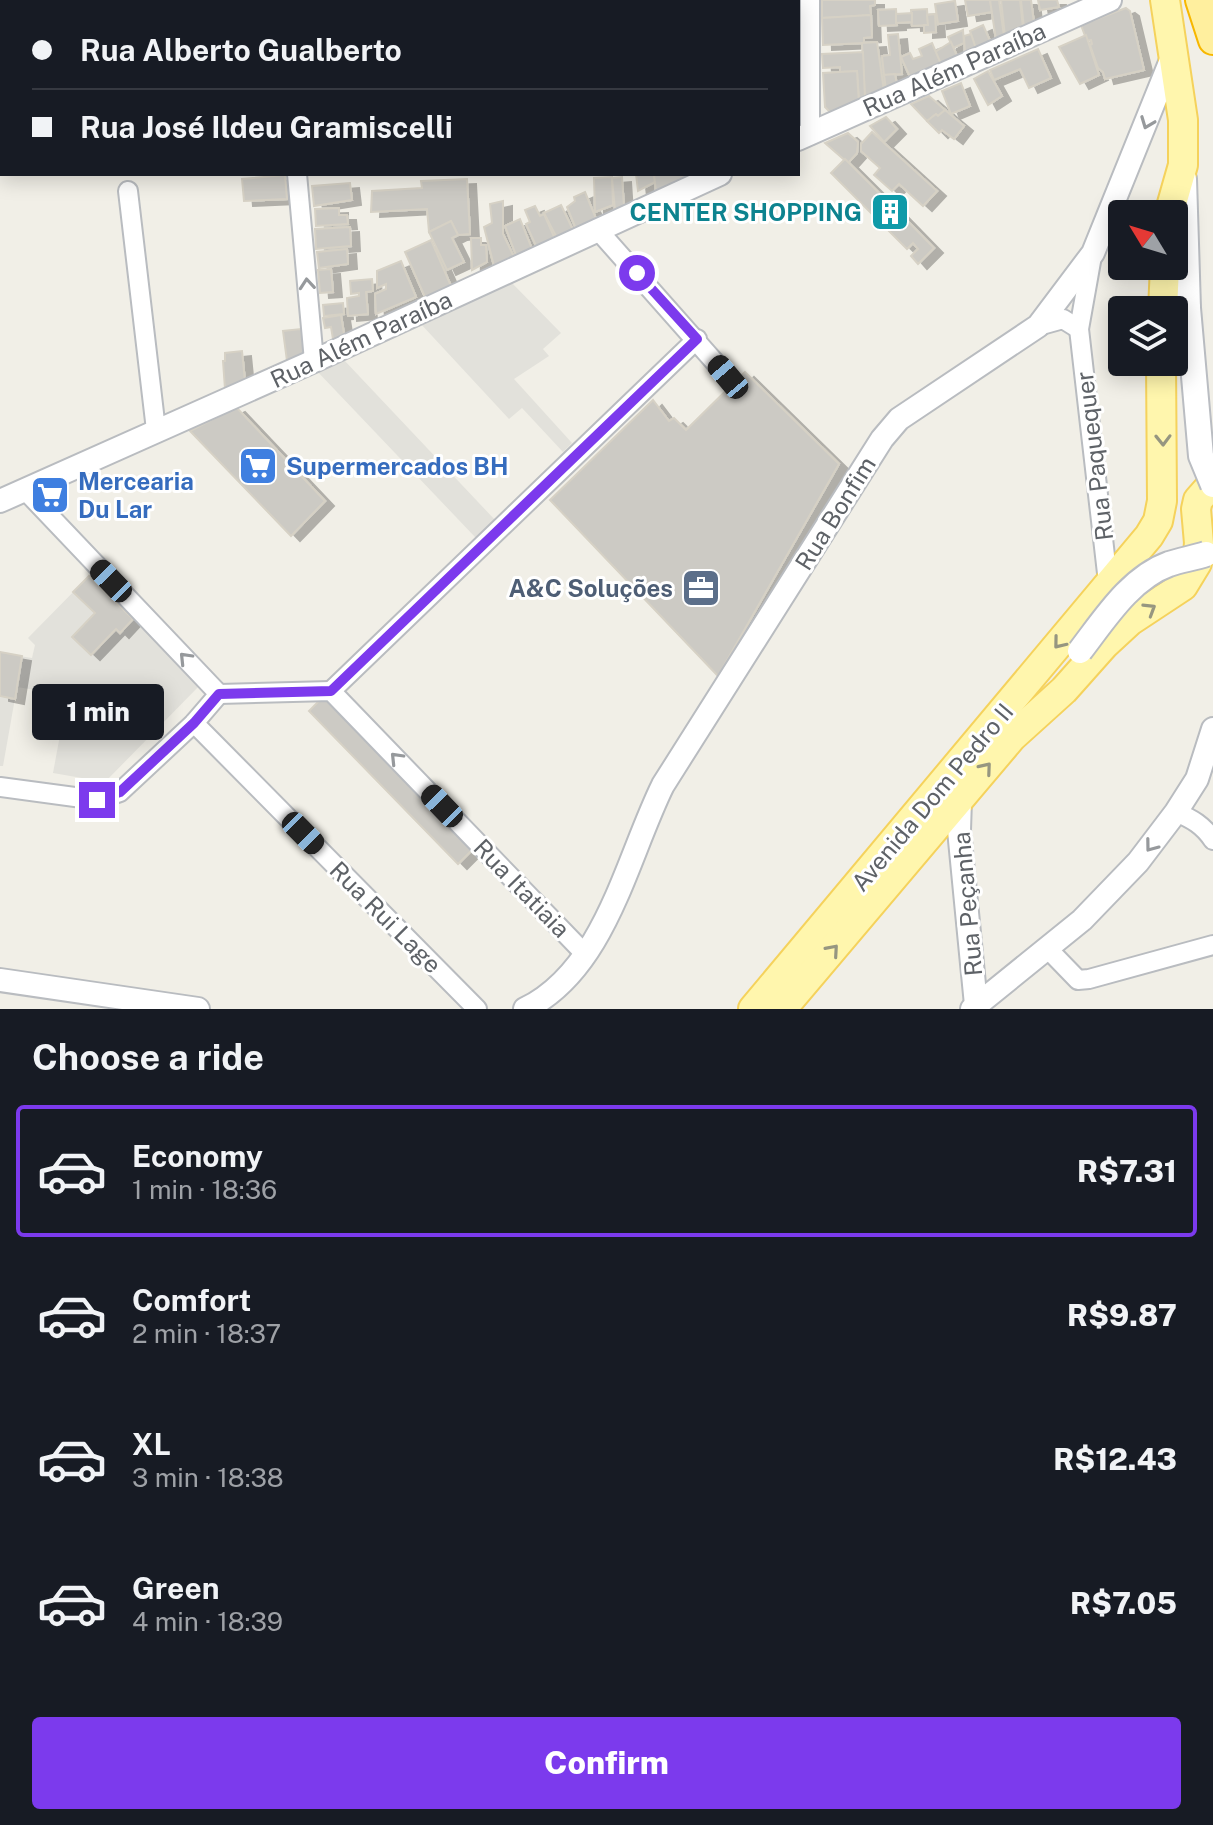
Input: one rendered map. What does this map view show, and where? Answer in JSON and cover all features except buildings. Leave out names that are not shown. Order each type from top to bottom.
[{"type":"highway","points":[[1200,0],[1213,40]]},
{"type":"main road","points":[[1165,0],[1175,50],[1183,120],[1176,296]]},
{"type":"main road","points":[[1173,200],[1183,165]]},
{"type":"main road","name":"Avenida Dom Pedro II","points":[[753,1009],[1149,536],[1158,521],[1162,501],[1161,376]]},
{"type":"main road","points":[[1012,737],[1064,690],[1130,621],[1183,586],[1197,563],[1196,509],[1198,500],[1213,484],[1201,456],[1187,376]]},
{"type":"main road","name":"Avenida Dom Pedro II","points":[[782,1009],[960,800],[1113,608],[1140,581],[1167,565],[1213,555]]},
{"type":"street","points":[[804,136],[810,0]]},
{"type":"street","name":"Rua Além Paraíba","points":[[804,136],[1110,0]]},
{"type":"street","name":"Rua Bonfim","points":[[525,1009],[540,1002],[572,975],[586,955],[611,910],[643,825],[663,785],[882,439],[899,419],[1038,326],[1093,253],[1175,50]]},
{"type":"street","points":[[297,176],[314,361]]},
{"type":"street","name":"Rua Além Paraíba","points":[[0,501],[716,176]]},
{"type":"street","points":[[128,191],[156,430]]},
{"type":"street","points":[[597,229],[728,377]]},
{"type":"street","name":"Rua Paquequer","points":[[1093,253],[1079,329],[1108,582]]},
{"type":"street","points":[[1038,326],[1063,319],[1079,329]]},
{"type":"street","points":[[0,787],[97,800],[120,792],[194,723],[219,694],[331,691],[697,339]]},
{"type":"street","points":[[25,490],[219,694]]},
{"type":"street","name":"Rua Itatiaia","points":[[331,691],[586,955]]},
{"type":"street","name":"Rua Rui Lage","points":[[194,723],[477,1009]]},
{"type":"street","points":[[975,1008],[1082,920],[1138,862],[1197,779],[1213,729]]},
{"type":"street","name":"Rua Peçanha","points":[[960,800],[959,830],[975,1008]]},
{"type":"street","points":[[1176,812],[1196,821],[1213,840]]},
{"type":"street","points":[[1047,948],[1078,980],[1213,945]]},
{"type":"street","points":[[0,980],[198,1009]]},
{"type":"shaded area","points":[[511,282],[561,333],[543,349],[549,356],[514,379],[572,443],[563,452],[522,408],[509,419],[420,323]]},
{"type":"shaded area","points":[[343,359],[495,520],[476,538],[316,370]]},
{"type":"shaded area","points":[[89,576],[200,685],[105,782],[53,773],[60,735],[41,731],[47,692],[17,687],[3,766],[0,766],[0,653],[32,658],[35,645],[28,638]]},
{"type":"place","name":"CENTER SHOPPING","points":[[890,212]]},
{"type":"place","name":"Supermercados BH","points":[[258,466]]},
{"type":"place","name":"Mercearia Du Lar","points":[[50,495]]},
{"type":"place","name":"A&C Soluções","points":[[701,588]]},
{"type":"route","points":[[97,800],[120,792],[194,723],[219,694],[331,691],[697,339],[637,273]]}]
